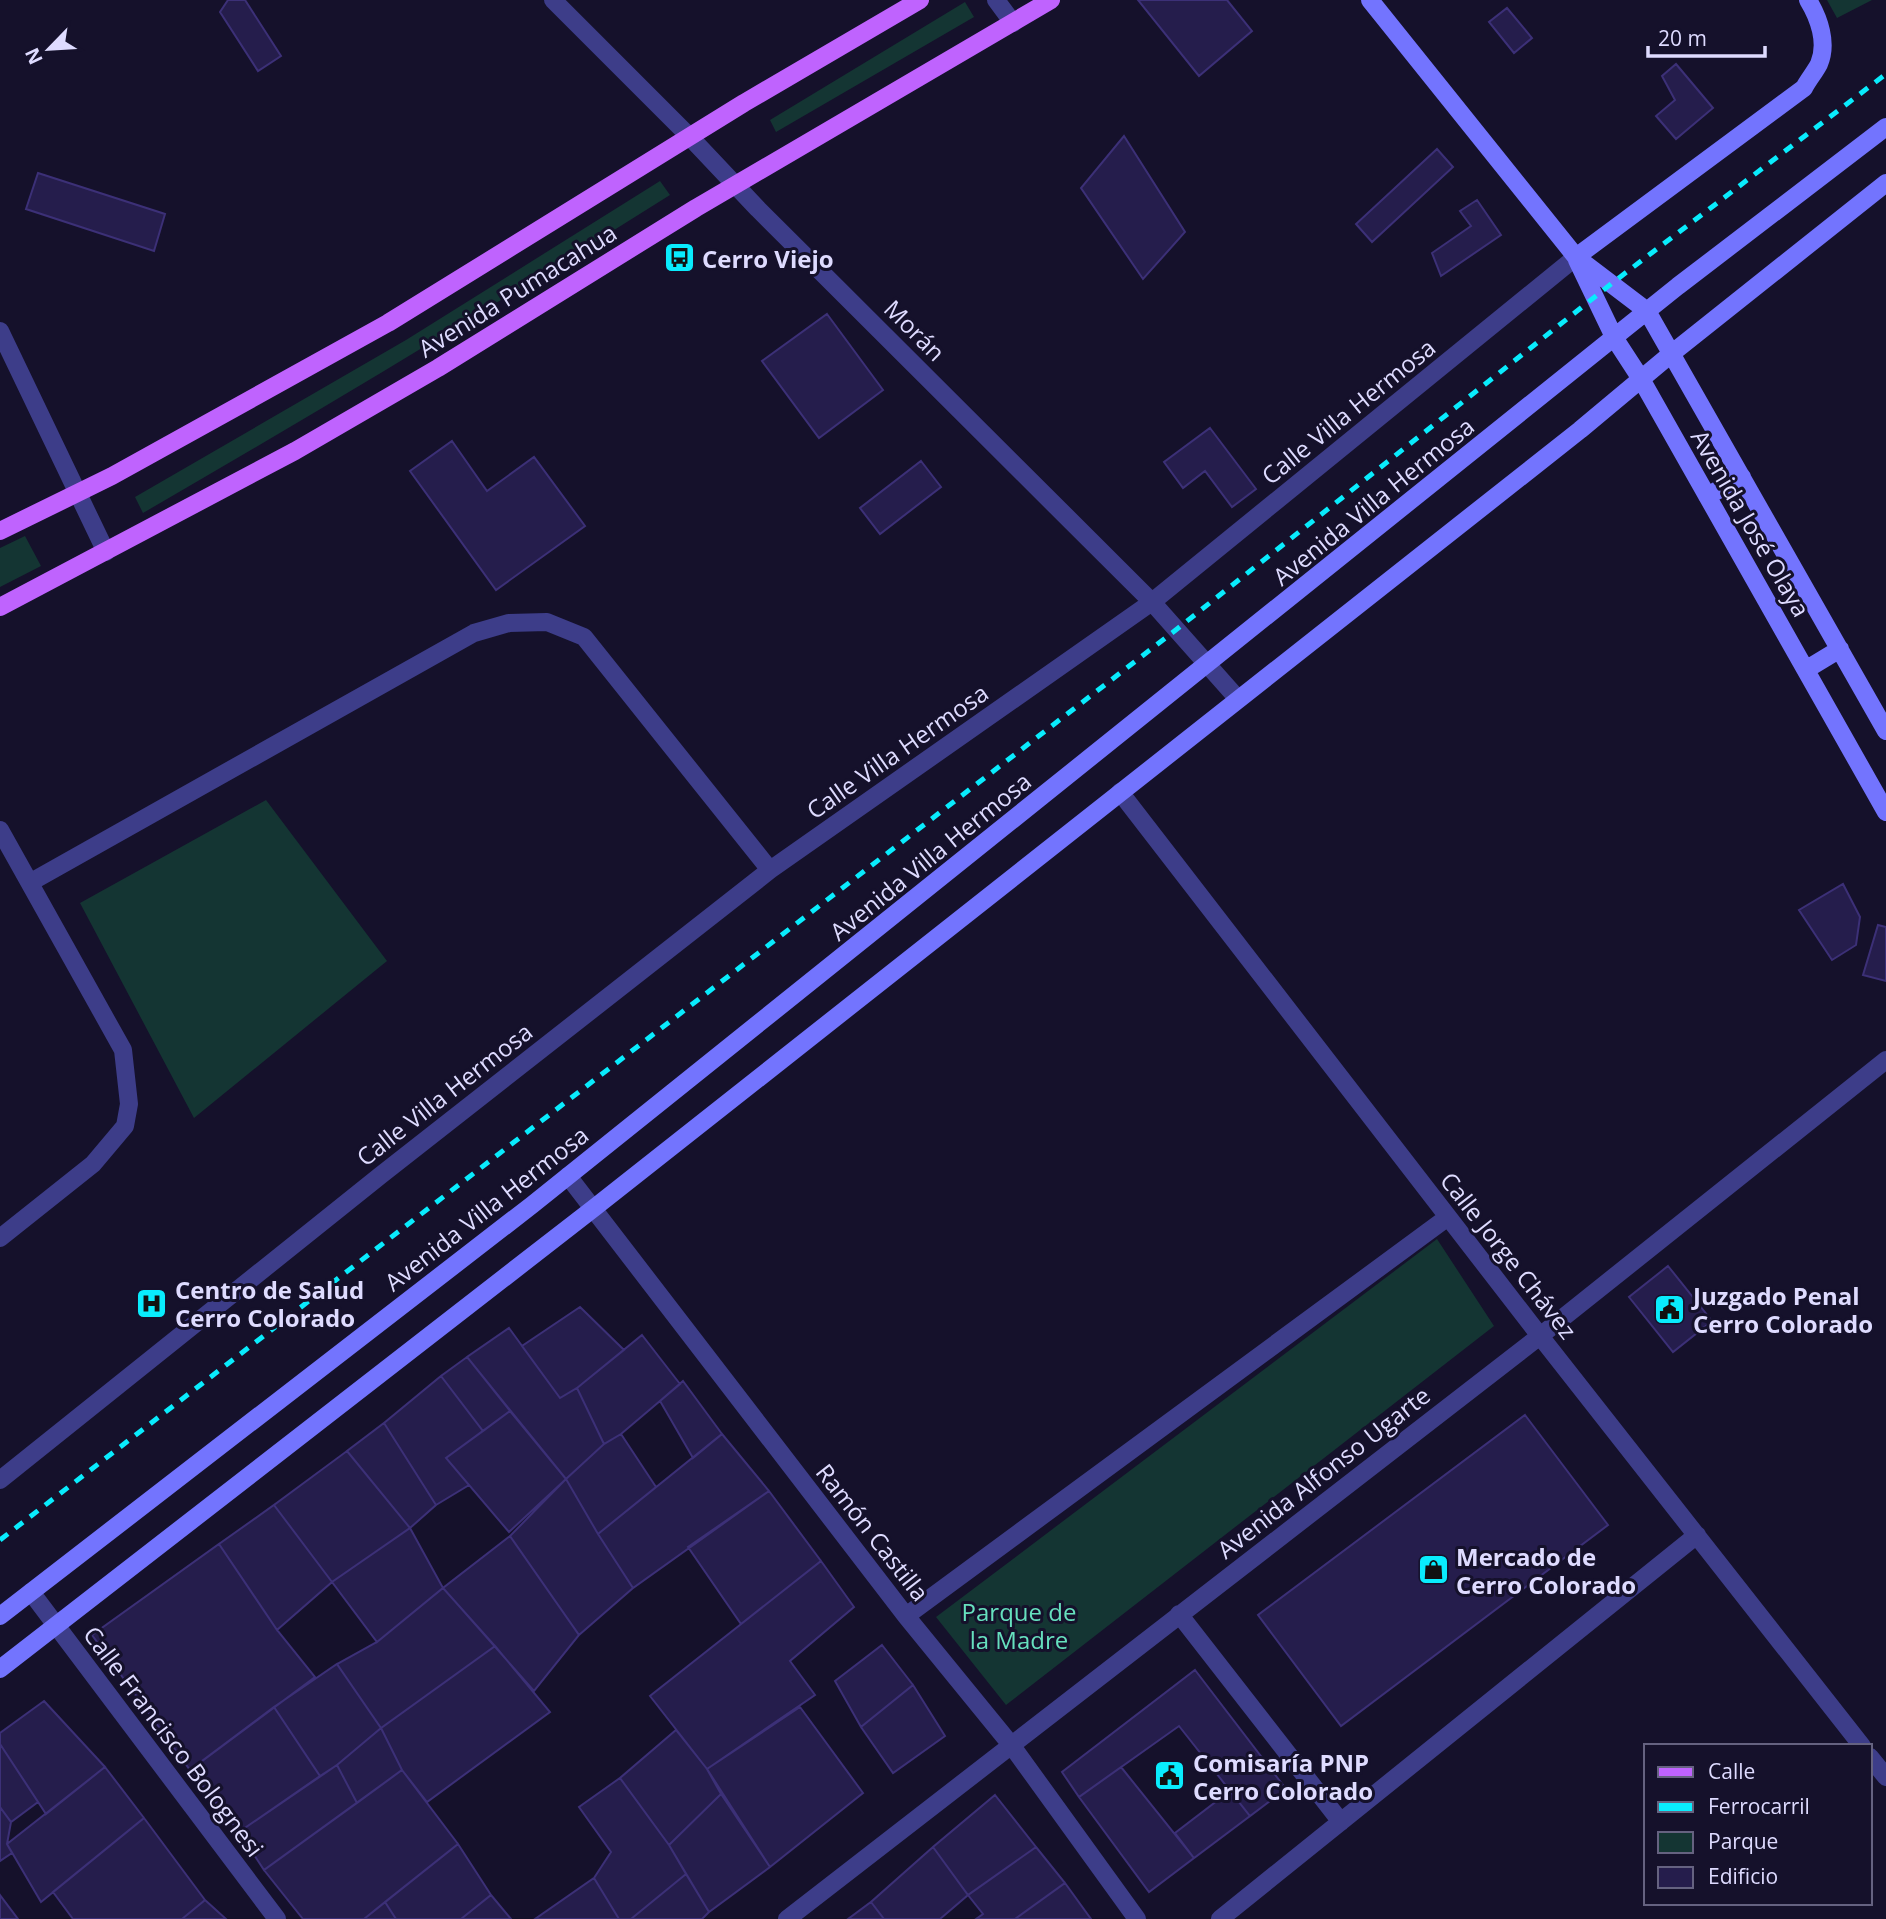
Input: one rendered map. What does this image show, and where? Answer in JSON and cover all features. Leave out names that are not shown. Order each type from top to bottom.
[{"type":"main road","name":"Avenida Pumacahua","points":[[0,531],[112,476],[388,323],[690,136],[920,0]]},
{"type":"main road","name":"Avenida Pumacahua","points":[[0,607],[295,451],[426,375],[735,186],[1051,0]]},
{"type":"main road","name":"Avenida José Olaya","points":[[1370,0],[1576,257],[1615,339],[1641,379],[1886,812]]},
{"type":"main road","name":"Calle Villa Hermosa","points":[[1576,257],[1804,88],[1820,63],[1822,37],[1816,13],[1808,0]]},
{"type":"main road","name":"Avenida Villa Hermosa","points":[[0,1616],[568,1176],[1208,666],[1647,311],[1886,127]]},
{"type":"main road","points":[[0,1669],[594,1208],[1580,430],[1886,183]]},
{"type":"main road","name":"Avenida José Olaya","points":[[1576,257],[1647,311],[1886,731]]},
{"type":"main road","points":[[1707,496],[1742,477]]},
{"type":"main road","points":[[1807,669],[1840,649]]},
{"type":"street","name":"Morán","points":[[553,0],[690,136],[735,186],[1152,602],[1238,699]]},
{"type":"street","points":[[996,0],[1013,23]]},
{"type":"street","name":"Calle Villa Hermosa","points":[[0,1480],[370,1183],[770,870],[1152,602],[1576,257]]},
{"type":"street","points":[[0,331],[106,552]]},
{"type":"street","points":[[31,882],[474,633],[509,623],[547,622],[584,637],[770,870]]},
{"type":"street","name":"Calle Jorge Chávez","points":[[1120,792],[1540,1336],[1860,1744]]},
{"type":"street","points":[[0,831],[123,1050],[129,1104],[125,1126],[93,1164],[0,1238]]},
{"type":"street","name":"Avenida Alfonso Ugarte","points":[[787,1919],[1540,1336],[1886,1060]]},
{"type":"street","name":"Ramón Castilla","points":[[568,1176],[906,1616],[1012,1746],[1137,1919]]},
{"type":"street","points":[[906,1616],[1448,1217]]},
{"type":"street","points":[[1220,1919],[1697,1535]]},
{"type":"street","name":"Calle Francisco Bolognesi","points":[[31,1592],[277,1919]]},
{"type":"street","points":[[1180,1614],[1341,1822]]},
{"type":"street","points":[[1872,1760],[1886,1777]]},
{"type":"green space","points":[[1827,0],[1872,0],[1837,18]]},
{"type":"green space","points":[[965,2],[974,17],[776,132],[770,120]]},
{"type":"green space","points":[[660,181],[670,195],[408,357],[143,513],[135,497],[406,340]]},
{"type":"green space","points":[[25,536],[41,566],[0,587],[0,548]]},
{"type":"green space","points":[[266,800],[387,961],[194,1118],[80,903]]},
{"type":"green space","name":"Parque de la Madre","points":[[1437,1239],[1494,1326],[1006,1705],[936,1617]]},
{"type":"building","points":[[228,0],[245,0],[281,56],[258,71],[220,12]]},
{"type":"building","points":[[1138,0],[1227,0],[1252,31],[1199,76]]},
{"type":"building","points":[[1507,8],[1532,38],[1514,53],[1489,22]]},
{"type":"building","points":[[1676,64],[1713,108],[1676,139],[1656,116],[1675,100],[1662,76]]},
{"type":"building","points":[[1124,136],[1185,232],[1143,279],[1081,188]]},
{"type":"building","points":[[1437,149],[1453,167],[1372,242],[1356,224]]},
{"type":"building","points":[[38,173],[165,214],[154,251],[26,209]]},
{"type":"building","points":[[1477,200],[1501,235],[1441,276],[1432,253],[1471,226],[1460,211]]},
{"type":"building","points":[[827,314],[883,390],[819,438],[762,361]]},
{"type":"building","points":[[1210,428],[1256,489],[1232,507],[1205,471],[1183,488],[1164,462]]},
{"type":"building","points":[[452,441],[487,491],[534,457],[585,526],[496,590],[410,471]]},
{"type":"building","points":[[921,461],[941,487],[880,534],[860,508]]},
{"type":"building","points":[[1843,884],[1860,917],[1856,945],[1832,960],[1799,910]]},
{"type":"building","points":[[1878,925],[1886,927],[1886,981],[1863,975]]},
{"type":"building","name":"Juzgado Penal Cerro Colorado","points":[[1668,1266],[1712,1321],[1673,1352],[1629,1297]]},
{"type":"building","points":[[580,1307],[624,1350],[577,1388],[560,1398],[522,1346]]},
{"type":"building","points":[[509,1328],[560,1398],[577,1388],[604,1444],[566,1479],[467,1357]]},
{"type":"building","points":[[642,1335],[680,1384],[621,1434],[604,1444],[577,1388]]},
{"type":"building","points":[[467,1357],[510,1411],[483,1431],[441,1376]]},
{"type":"building","points":[[441,1376],[483,1431],[446,1458],[469,1485],[436,1505],[384,1423]]},
{"type":"building","points":[[683,1381],[722,1434],[693,1458],[660,1401]]},
{"type":"building","points":[[510,1411],[566,1479],[509,1532],[446,1458]]},
{"type":"building","name":"Mercado de Cerro Colorado","points":[[1525,1415],[1608,1525],[1341,1726],[1258,1615]]},
{"type":"building","points":[[384,1423],[436,1505],[410,1528],[347,1451]]},
{"type":"building","points":[[621,1434],[656,1487],[598,1534],[566,1479],[604,1444]]},
{"type":"building","points":[[722,1434],[769,1491],[633,1588],[598,1534]]},
{"type":"building","points":[[347,1451],[410,1528],[332,1582],[274,1505]]},
{"type":"building","points":[[566,1479],[633,1588],[579,1635],[510,1536]]},
{"type":"building","points":[[769,1491],[821,1561],[741,1624],[688,1547]]},
{"type":"building","points":[[274,1505],[332,1582],[277,1630],[219,1544]]},
{"type":"building","points":[[410,1528],[443,1588],[377,1642],[332,1582]]},
{"type":"building","points":[[510,1536],[579,1635],[534,1691],[443,1588]]},
{"type":"building","points":[[219,1544],[277,1630],[315,1677],[190,1770],[92,1635]]},
{"type":"building","points":[[821,1561],[854,1607],[790,1661],[815,1695],[707,1769],[650,1696]]},
{"type":"building","points":[[443,1588],[495,1646],[381,1728],[337,1664],[377,1642]]},
{"type":"building","points":[[882,1645],[913,1685],[861,1727],[835,1681]]},
{"type":"building","points":[[495,1646],[550,1712],[427,1802],[402,1770],[381,1728]]},
{"type":"building","points":[[337,1664],[381,1728],[320,1776],[274,1707]]},
{"type":"building","points":[[1195,1670],[1286,1789],[1250,1816],[1179,1726],[1079,1797],[1062,1772]]},
{"type":"building","points":[[913,1685],[945,1736],[893,1773],[861,1727]]},
{"type":"building","points":[[44,1701],[105,1767],[46,1814],[0,1744],[0,1733]]},
{"type":"building","points":[[274,1707],[320,1776],[239,1832],[190,1770]]},
{"type":"building","points":[[800,1707],[863,1793],[770,1867],[707,1769]]},
{"type":"building","points":[[381,1728],[402,1770],[357,1803],[337,1765]]},
{"type":"building","points":[[676,1730],[707,1769],[721,1794],[669,1845],[620,1778]]},
{"type":"building","points":[[0,1744],[38,1802],[11,1822],[0,1807]]},
{"type":"building","points":[[337,1765],[357,1803],[264,1870],[239,1832]]},
{"type":"building","points":[[105,1767],[144,1818],[41,1902],[7,1844]]},
{"type":"building","points":[[1121,1767],[1194,1858],[1149,1892],[1079,1797]]},
{"type":"building","points":[[402,1770],[458,1844],[364,1919],[303,1919],[264,1870]]},
{"type":"building","points":[[620,1778],[669,1845],[686,1874],[631,1919],[619,1919],[594,1878],[611,1852],[579,1807]]},
{"type":"building","points":[[1230,1791],[1250,1816],[1194,1858],[1175,1833]]},
{"type":"building","points":[[721,1794],[770,1867],[709,1912],[669,1845]]},
{"type":"building","points":[[995,1795],[1036,1847],[968,1895],[933,1847]]},
{"type":"building","points":[[0,1807],[11,1822],[7,1844],[12,1853],[0,1861]]},
{"type":"building","points":[[144,1818],[205,1900],[182,1919],[73,1919],[53,1892]]},
{"type":"building","points":[[458,1844],[491,1895],[461,1919],[396,1919],[385,1902]]},
{"type":"building","points":[[933,1847],[968,1895],[940,1919],[884,1919],[871,1902]]},
{"type":"building","points":[[1036,1847],[1065,1883],[1015,1919],[976,1919],[983,1914],[968,1895]]},
{"type":"building","points":[[686,1874],[709,1912],[702,1919],[631,1919]]},
{"type":"building","points":[[594,1878],[619,1919],[535,1919]]},
{"type":"building","points":[[1065,1883],[1091,1919],[1015,1919]]},
{"type":"building","points":[[0,1895],[18,1919],[0,1919]]},
{"type":"building","points":[[491,1895],[511,1919],[461,1919]]},
{"type":"building","points":[[205,1900],[226,1919],[182,1919]]},
{"type":"building","points":[[385,1902],[396,1919],[364,1919]]},
{"type":"building","points":[[871,1902],[884,1919],[848,1919]]},
{"type":"railway","points":[[0,1540],[1177,629],[1611,284],[1886,74]]},
{"type":"place","name":"Cerro Viejo","points":[[679,258]]},
{"type":"place","name":"Centro de Salud Cerro Colorado","points":[[152,1303]]},
{"type":"place","name":"Juzgado Penal Cerro Colorado","points":[[1670,1309]]},
{"type":"place","name":"Mercado de Cerro Colorado","points":[[1433,1570]]},
{"type":"place","name":"Comisaría PNP Cerro Colorado","points":[[1170,1776]]}]
